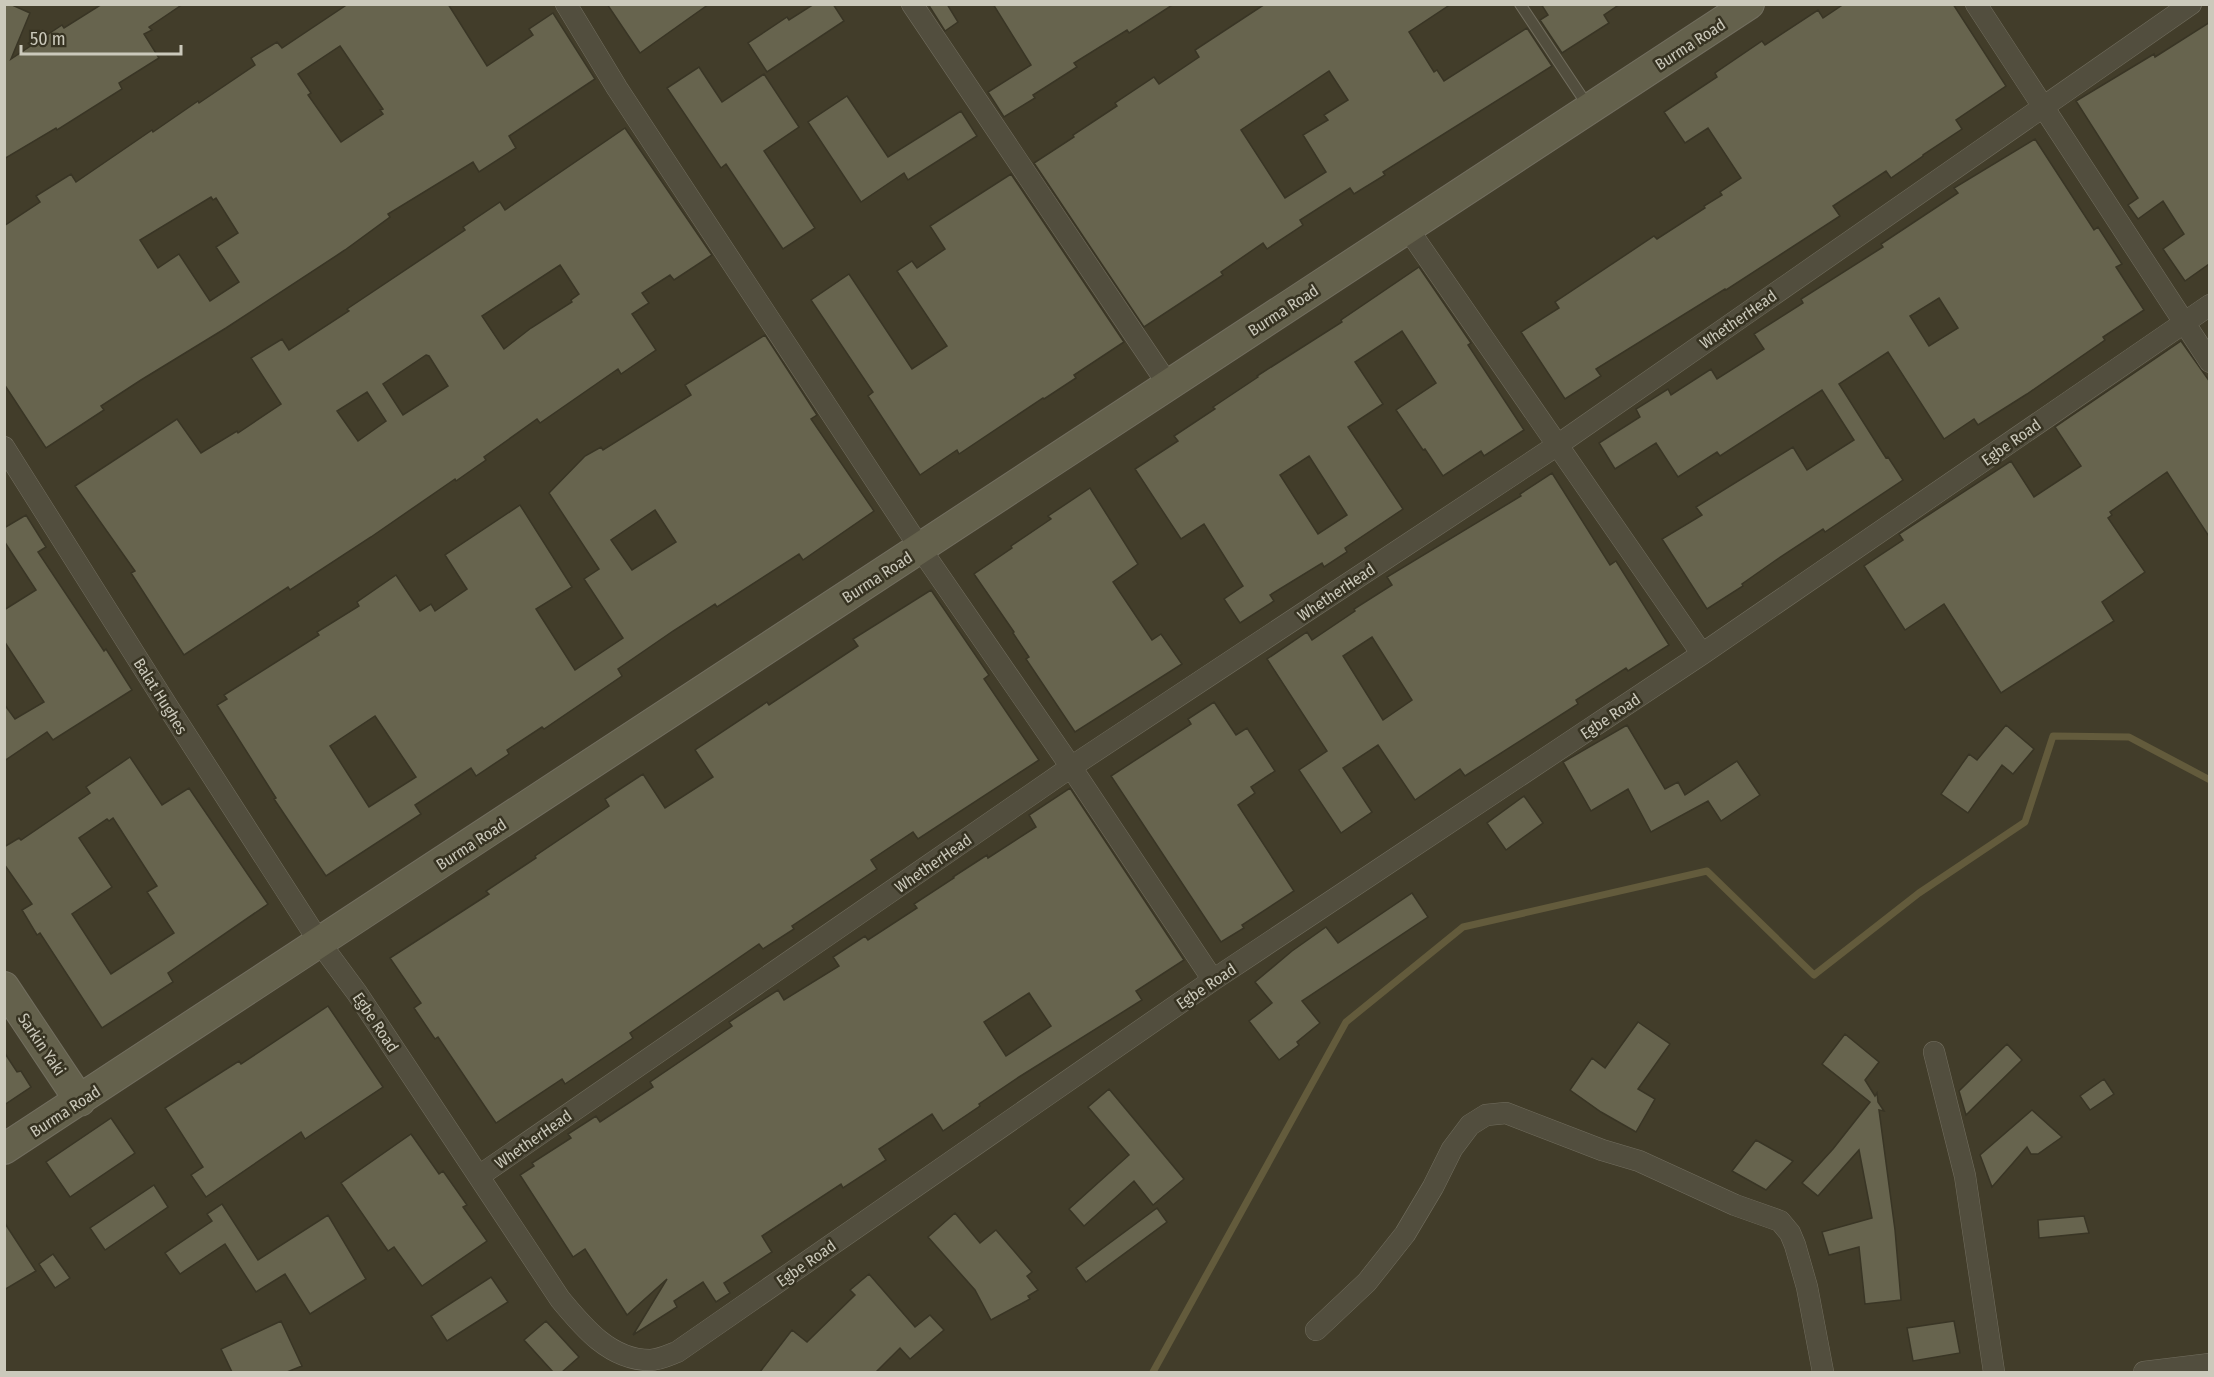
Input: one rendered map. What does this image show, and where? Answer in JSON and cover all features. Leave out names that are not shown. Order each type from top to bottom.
[{"type":"street","points":[[566,4],[617,88],[920,548],[1071,767],[1213,980]]},
{"type":"street","points":[[912,4],[1169,386]]},
{"type":"street","name":"Burma Road","points":[[4,1149],[1749,4]]},
{"type":"street","points":[[1976,4],[2210,362]]},
{"type":"street","name":"WhetherHead","points":[[479,1176],[1071,767],[1559,444],[2191,4]]},
{"type":"street","points":[[1408,229],[1559,444],[1702,654]]},
{"type":"street","name":"Egbe Road","points":[[320,943],[357,993],[560,1299],[586,1330],[608,1347],[626,1355],[651,1360],[677,1352],[1213,980],[1702,654],[2210,305]]},
{"type":"street","name":"Balat Hughes","points":[[4,447],[320,943]]},
{"type":"street","name":"Sarkin Yaki","points":[[4,987],[80,1101]]},
{"type":"street","points":[[1934,1052],[1965,1176],[1994,1372]]},
{"type":"street","points":[[1316,1330],[1367,1282],[1405,1234],[1452,1149],[1470,1125],[1486,1115],[1506,1113],[1602,1150],[1639,1161],[1735,1205],[1780,1221],[1790,1233],[1795,1245],[1807,1287],[1823,1372]]},
{"type":"street","points":[[2144,1372],[2210,1364]]},
{"type":"lane","points":[[1520,4],[1590,109]]},
{"type":"building","points":[[4,4],[10,4],[30,13],[11,59],[62,25],[64,28],[102,4],[183,4],[149,27],[152,30],[144,34],[159,58],[119,83],[122,89],[57,130],[56,128],[4,159]]},
{"type":"building","points":[[348,4],[448,4],[487,66],[533,35],[529,29],[553,13],[595,79],[509,136],[516,148],[479,172],[473,162],[388,214],[390,217],[345,250],[101,406],[104,410],[46,448],[4,384],[4,226],[40,202],[36,196],[71,174],[76,182],[152,130],[153,132],[198,101],[199,103],[255,65],[251,58],[277,42],[282,48]],"holes":[[[340,46],[383,109],[380,110],[383,114],[341,142],[308,95],[311,93],[298,74]],[[211,197],[213,200],[216,198],[238,233],[216,247],[239,282],[210,301],[179,254],[158,268],[140,240]]]},
{"type":"building","points":[[607,4],[709,4],[640,53]]},
{"type":"building","points":[[814,4],[833,4],[844,21],[767,72],[748,43],[787,17],[789,20]]},
{"type":"building","points":[[928,4],[947,4],[958,22],[945,31]]},
{"type":"building","points":[[993,4],[1174,4],[1129,33],[1127,30],[1074,63],[1077,67],[1033,95],[1035,98],[1004,117],[988,92],[1031,65]]},
{"type":"building","points":[[1265,4],[1451,4],[1409,32],[1434,72],[1437,70],[1444,81],[1527,28],[1552,66],[1383,172],[1385,175],[1354,194],[1350,188],[1300,220],[1303,225],[1267,249],[1263,243],[1221,272],[1223,275],[1144,327],[1034,163],[1074,137],[1073,135],[1117,106],[1115,103],[1154,77],[1159,84],[1199,57],[1195,50]],"holes":[[[1329,71],[1348,100],[1324,115],[1328,120],[1303,135],[1326,172],[1285,198],[1241,130]]]},
{"type":"building","points":[[1541,4],[1620,4],[1604,15],[1609,23],[1562,53],[1540,20],[1548,15]]},
{"type":"building","points":[[1844,4],[1953,4],[2006,86],[1956,120],[1962,129],[1891,178],[1886,171],[1833,206],[1840,216],[1726,290],[1596,369],[1601,376],[1565,399],[1521,332],[1559,308],[1555,302],[1654,236],[1657,239],[1705,208],[1704,206],[1722,195],[1720,192],[1741,178],[1708,128],[1685,143],[1664,112],[1717,77],[1715,73],[1762,41],[1765,45],[1818,10],[1823,18]]},
{"type":"building","points":[[2210,22],[2209,264],[2185,281],[2163,249],[2184,234],[2163,201],[2138,219],[2128,205],[2138,198],[2076,101],[2154,54],[2155,57]]},
{"type":"building","points":[[699,67],[722,102],[764,74],[799,127],[764,151],[815,228],[783,249],[726,164],[721,168],[667,88]]},
{"type":"building","points":[[847,96],[888,157],[961,111],[977,136],[908,180],[904,173],[861,202],[808,122]]},
{"type":"building","points":[[625,128],[712,255],[674,280],[670,275],[642,293],[649,303],[632,314],[656,350],[621,374],[618,369],[540,423],[537,419],[484,457],[486,460],[456,481],[455,479],[290,590],[288,587],[184,655],[131,573],[135,571],[75,486],[177,419],[201,453],[237,431],[238,433],[281,404],[251,358],[282,339],[289,350],[465,230],[463,227],[500,202],[505,210]],"holes":[[[560,265],[579,294],[571,300],[572,302],[531,328],[504,349],[482,316]],[[426,355],[429,356],[448,386],[403,415],[383,384]],[[367,392],[386,421],[358,441],[337,411]]]},
{"type":"building","points":[[2035,139],[2094,230],[2098,227],[2122,264],[2116,267],[2144,310],[2103,337],[2105,340],[2027,394],[1978,425],[1974,419],[1944,439],[1888,352],[1839,384],[1886,458],[1888,457],[1903,480],[1825,532],[1823,529],[1707,609],[1662,539],[1702,515],[1696,507],[1793,447],[1807,470],[1854,440],[1822,390],[1720,456],[1717,452],[1678,477],[1656,443],[1615,469],[1599,443],[1640,417],[1636,409],[1668,389],[1671,395],[1711,369],[1717,379],[1764,349],[1754,334],[1803,303],[1801,299],[1883,247],[1881,244],[1958,193],[1954,188]],"holes":[[[1939,298],[1958,328],[1929,346],[1910,316]]]},
{"type":"building","points":[[1011,174],[1124,342],[1074,375],[1076,378],[1044,399],[959,454],[957,450],[920,475],[868,396],[873,392],[811,300],[849,274],[912,369],[947,346],[897,271],[912,261],[917,268],[945,249],[930,226]]},
{"type":"building","points":[[1419,267],[1471,343],[1468,345],[1524,430],[1484,456],[1481,451],[1443,476],[1396,410],[1436,383],[1402,331],[1355,362],[1383,404],[1348,427],[1403,509],[1345,548],[1347,552],[1324,567],[1322,563],[1270,595],[1274,601],[1240,623],[1224,599],[1243,586],[1204,524],[1181,539],[1135,469],[1178,441],[1174,436],[1215,409],[1213,407],[1342,322],[1341,320]],"holes":[[[1309,456],[1347,515],[1318,534],[1280,475]]]},
{"type":"building","points":[[765,335],[817,415],[811,419],[874,511],[803,560],[799,554],[717,607],[715,604],[673,631],[618,669],[622,676],[544,729],[542,727],[507,750],[509,754],[476,776],[471,768],[415,805],[421,814],[326,876],[274,799],[276,798],[217,705],[227,699],[224,695],[319,635],[317,632],[359,606],[357,602],[396,575],[420,611],[431,604],[435,611],[467,589],[445,555],[520,505],[572,587],[536,609],[575,670],[623,638],[584,579],[599,569],[549,493],[585,456],[601,447],[603,450],[691,395],[685,385]],"holes":[[[655,510],[676,542],[632,570],[611,540]],[[375,716],[416,777],[369,807],[330,746]]]},
{"type":"building","points":[[2181,341],[2210,382],[2210,538],[2167,472],[2110,512],[2112,515],[2108,518],[2145,572],[2102,602],[2114,621],[2001,693],[1944,604],[1905,630],[1864,566],[1903,540],[1899,534],[2011,461],[2034,497],[2081,466],[2055,427]]},
{"type":"building","points":[[1552,473],[1610,565],[1616,561],[1669,645],[1628,671],[1626,668],[1576,700],[1578,704],[1465,776],[1460,769],[1415,800],[1378,745],[1343,768],[1372,812],[1341,833],[1299,770],[1327,751],[1267,659],[1307,632],[1312,640],[1392,585],[1387,577],[1521,496],[1520,494]],"holes":[[[1372,637],[1412,700],[1383,720],[1343,656]]]},
{"type":"building","points":[[1090,488],[1138,564],[1113,582],[1152,640],[1161,634],[1182,664],[1075,732],[1026,659],[1029,657],[1014,632],[974,574],[1051,519],[1048,516]]},
{"type":"building","points":[[26,515],[46,547],[38,552],[132,690],[53,740],[47,732],[4,761],[4,704],[15,719],[44,702],[4,641],[4,610],[36,590],[4,541],[4,528]]},
{"type":"building","points":[[931,590],[989,675],[984,679],[1039,760],[918,839],[913,832],[871,860],[877,869],[792,926],[794,929],[763,949],[759,944],[630,1033],[633,1038],[565,1084],[562,1079],[496,1123],[438,1037],[435,1039],[414,1008],[421,1003],[390,958],[489,894],[486,891],[609,806],[605,799],[643,774],[665,808],[713,777],[695,750],[767,702],[769,705],[858,646],[853,639]]},
{"type":"building","points":[[1214,702],[1236,735],[1247,728],[1275,771],[1251,787],[1255,793],[1238,805],[1294,891],[1242,925],[1244,928],[1221,942],[1111,776],[1191,724],[1188,719]]},
{"type":"building","points":[[1627,725],[1665,789],[1678,782],[1685,795],[1737,761],[1760,795],[1721,821],[1708,801],[1651,832],[1628,789],[1591,811],[1563,762]]},
{"type":"building","points":[[2006,725],[2034,749],[2013,774],[2002,765],[1968,813],[1941,794],[1969,754],[1977,760]]},
{"type":"building","points":[[130,757],[162,805],[189,788],[268,904],[168,973],[173,982],[102,1028],[40,933],[37,935],[22,910],[32,904],[4,864],[4,847],[19,838],[21,840],[90,793],[86,787]],"holes":[[[113,818],[157,886],[147,892],[174,933],[111,974],[72,914],[112,887],[79,838],[107,819],[109,821]]]},
{"type":"building","points":[[1070,788],[1184,960],[1136,991],[1142,1000],[1019,1077],[943,1131],[932,1114],[879,1149],[886,1160],[843,1188],[841,1184],[762,1236],[772,1252],[724,1283],[730,1293],[716,1302],[703,1282],[674,1301],[677,1307],[633,1335],[667,1279],[627,1315],[585,1249],[573,1257],[520,1175],[534,1166],[532,1163],[571,1138],[568,1134],[596,1116],[600,1122],[653,1087],[650,1082],[732,1026],[729,1022],[778,990],[784,1000],[839,966],[833,957],[865,936],[868,940],[917,908],[914,904],[953,877],[1036,827],[1029,815]],"holes":[[[1029,993],[1051,1026],[1006,1056],[984,1022]]]},
{"type":"building","points":[[1524,796],[1543,823],[1506,850],[1487,823]]},
{"type":"building","points":[[1412,893],[1428,917],[1302,1001],[1320,1023],[1297,1042],[1299,1045],[1279,1060],[1249,1021],[1272,1003],[1255,982],[1292,951],[1326,927],[1338,943]]},
{"type":"building","points":[[328,1006],[383,1087],[305,1139],[301,1132],[206,1197],[191,1175],[203,1167],[165,1108],[239,1061],[241,1064]]},
{"type":"building","points":[[1638,1022],[1670,1044],[1638,1089],[1655,1099],[1636,1132],[1601,1112],[1570,1090],[1592,1058],[1605,1068]]},
{"type":"building","points":[[1845,1034],[1879,1062],[1865,1080],[1875,1096],[1877,1093],[1878,1102],[1884,1111],[1879,1110],[1895,1230],[1901,1300],[1865,1304],[1859,1247],[1829,1255],[1822,1232],[1872,1218],[1859,1150],[1818,1196],[1802,1183],[1833,1149],[1870,1102],[1822,1064]]},
{"type":"building","points":[[2007,1044],[2022,1060],[1966,1115],[1959,1091]]},
{"type":"building","points":[[4,1052],[17,1072],[21,1071],[31,1087],[4,1105]]},
{"type":"building","points":[[2104,1079],[2114,1094],[2090,1110],[2080,1096]]},
{"type":"building","points":[[1109,1089],[1184,1179],[1153,1205],[1134,1181],[1084,1226],[1069,1209],[1129,1155],[1088,1107]]},
{"type":"building","points":[[2032,1110],[2062,1137],[2038,1154],[2031,1154],[2027,1147],[1992,1187],[1980,1155]]},
{"type":"building","points":[[111,1118],[135,1153],[70,1197],[46,1162]]},
{"type":"building","points":[[411,1134],[439,1174],[443,1171],[467,1205],[463,1207],[487,1241],[422,1286],[394,1247],[388,1251],[341,1183]]},
{"type":"building","points":[[1756,1140],[1793,1161],[1766,1190],[1732,1171]]},
{"type":"building","points":[[154,1185],[168,1207],[105,1250],[90,1228]]},
{"type":"building","points":[[222,1204],[258,1260],[328,1215],[366,1279],[310,1314],[285,1274],[256,1292],[225,1244],[180,1274],[165,1253],[212,1221],[207,1214]]},
{"type":"building","points":[[1157,1208],[1167,1222],[1086,1282],[1076,1268]]},
{"type":"building","points":[[955,1213],[980,1243],[996,1230],[1032,1272],[1027,1276],[1038,1290],[1028,1296],[1030,1299],[991,1320],[975,1290],[928,1237]]},
{"type":"building","points":[[2084,1216],[2089,1233],[2039,1238],[2038,1220]]},
{"type":"building","points":[[4,1222],[36,1271],[4,1290]]},
{"type":"building","points":[[53,1254],[70,1278],[55,1288],[39,1264]]},
{"type":"building","points":[[869,1274],[915,1327],[930,1315],[944,1330],[910,1359],[900,1348],[876,1372],[760,1372],[792,1330],[807,1342],[855,1295],[850,1290]]},
{"type":"building","points":[[491,1277],[508,1302],[447,1341],[431,1316]]},
{"type":"building","points":[[281,1321],[302,1366],[287,1372],[232,1372],[221,1349]]},
{"type":"building","points":[[546,1321],[579,1357],[562,1372],[553,1372],[524,1340]]},
{"type":"building","points":[[1954,1321],[1960,1353],[1913,1361],[1907,1328]]},
{"type":"waterway","points":[[1153,1372],[1346,1022],[1463,927],[1707,871],[1814,975],[1919,893],[2025,822],[2053,736],[2129,737],[2210,780]]}]
